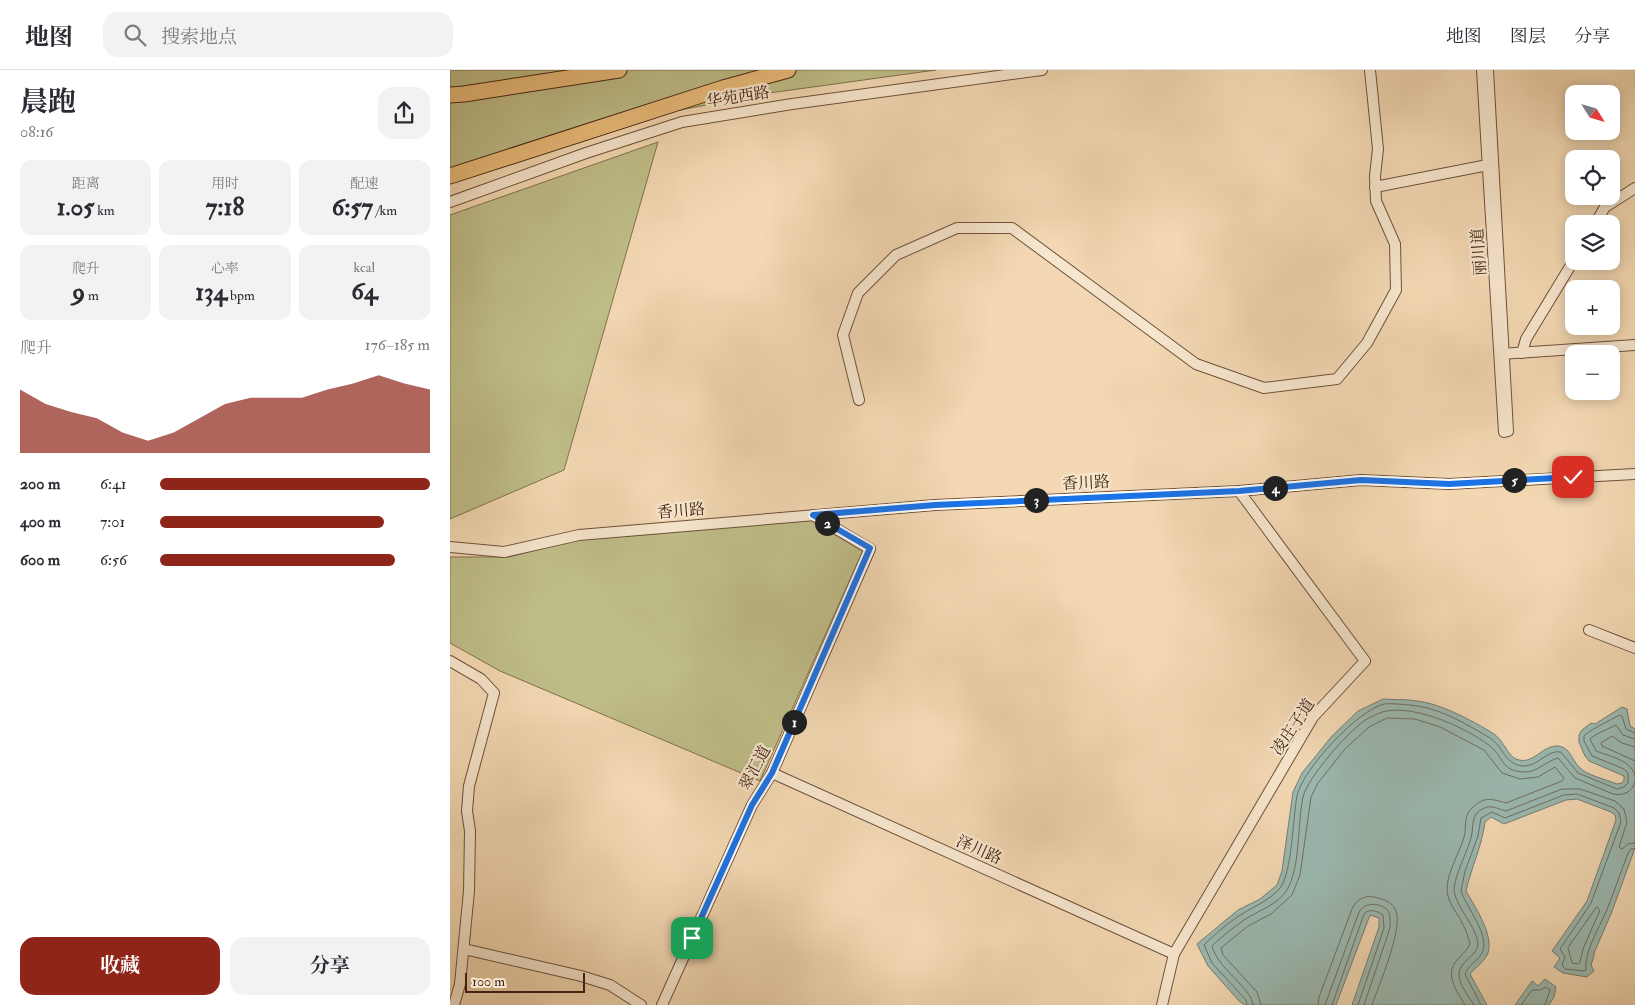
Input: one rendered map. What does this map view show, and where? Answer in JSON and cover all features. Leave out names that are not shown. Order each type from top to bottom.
[{"type":"highway","points":[[450,95],[619,70]]},
{"type":"highway","points":[[450,176],[723,88],[788,70]]},
{"type":"street","name":"华苑西路","points":[[450,196],[644,127],[674,119],[750,104],[1004,70]]},
{"type":"street","name":"华苑西路","points":[[450,202],[603,147],[682,122],[782,105],[1042,70]]},
{"type":"street","points":[[859,400],[843,335],[858,294],[896,255],[957,228],[1012,228],[1196,364],[1264,388],[1337,379],[1367,343],[1396,290],[1395,244],[1376,201],[1378,149],[1370,70]]},
{"type":"street","name":"丽川道","points":[[1482,70],[1491,164]]},
{"type":"street","name":"丽川道","points":[[1488,70],[1491,164],[1506,431]]},
{"type":"street","points":[[1376,187],[1491,164]]},
{"type":"street","points":[[1600,215],[1605,207],[1635,188]]},
{"type":"street","points":[[1522,353],[1526,340],[1568,270]]},
{"type":"street","points":[[1502,354],[1635,345]]},
{"type":"street","name":"香川路","points":[[450,547],[504,552],[579,535],[935,505],[1239,491],[1361,480],[1449,484],[1635,474]]},
{"type":"street","name":"凌庄子道","points":[[1162,1005],[1174,954],[1313,717],[1365,661],[1239,491]]},
{"type":"street","name":"翠汇道","points":[[662,1005],[752,805],[772,773],[870,548],[813,515]]},
{"type":"street","points":[[1589,630],[1635,648]]},
{"type":"street","points":[[450,661],[480,679],[494,693],[469,786],[467,811],[470,831],[469,891],[460,984],[454,1005]]},
{"type":"street","name":"泽川路","points":[[772,773],[1174,954]]},
{"type":"street","points":[[464,950],[581,976],[610,985],[641,1005]]},
{"type":"shaded area","points":[[450,70],[936,70],[762,94],[650,116],[450,173]]},
{"type":"shaded area","points":[[658,142],[564,470],[450,519],[450,215]]},
{"type":"shaded area","points":[[814,520],[863,550],[760,781],[500,671],[450,643],[450,557],[509,557],[587,537]]},
{"type":"water","points":[[1383,699],[1427,703],[1457,714],[1494,734],[1516,759],[1527,760],[1552,747],[1562,747],[1568,751],[1583,770],[1617,784],[1622,783],[1624,776],[1589,761],[1579,742],[1579,735],[1591,723],[1595,724],[1622,707],[1627,709],[1630,726],[1635,729],[1635,848],[1611,914],[1594,953],[1591,965],[1594,971],[1587,977],[1563,973],[1554,967],[1560,958],[1552,951],[1587,901],[1616,820],[1615,815],[1611,812],[1577,799],[1566,800],[1504,824],[1491,817],[1485,822],[1466,891],[1483,921],[1488,938],[1487,956],[1470,974],[1487,1005],[1352,1005],[1379,927],[1379,918],[1370,915],[1336,1005],[1245,1005],[1239,1001],[1208,966],[1197,944],[1238,910],[1260,899],[1277,885],[1282,871],[1293,792],[1302,773],[1332,736],[1358,711]]},
{"type":"water","points":[[1545,979],[1556,987],[1554,997],[1549,1005],[1515,1005],[1532,981],[1538,986]]},
{"type":"route","points":[[692,938],[752,805],[772,773],[870,548],[813,515],[935,505],[1239,491],[1361,480],[1449,484],[1573,477]]}]
